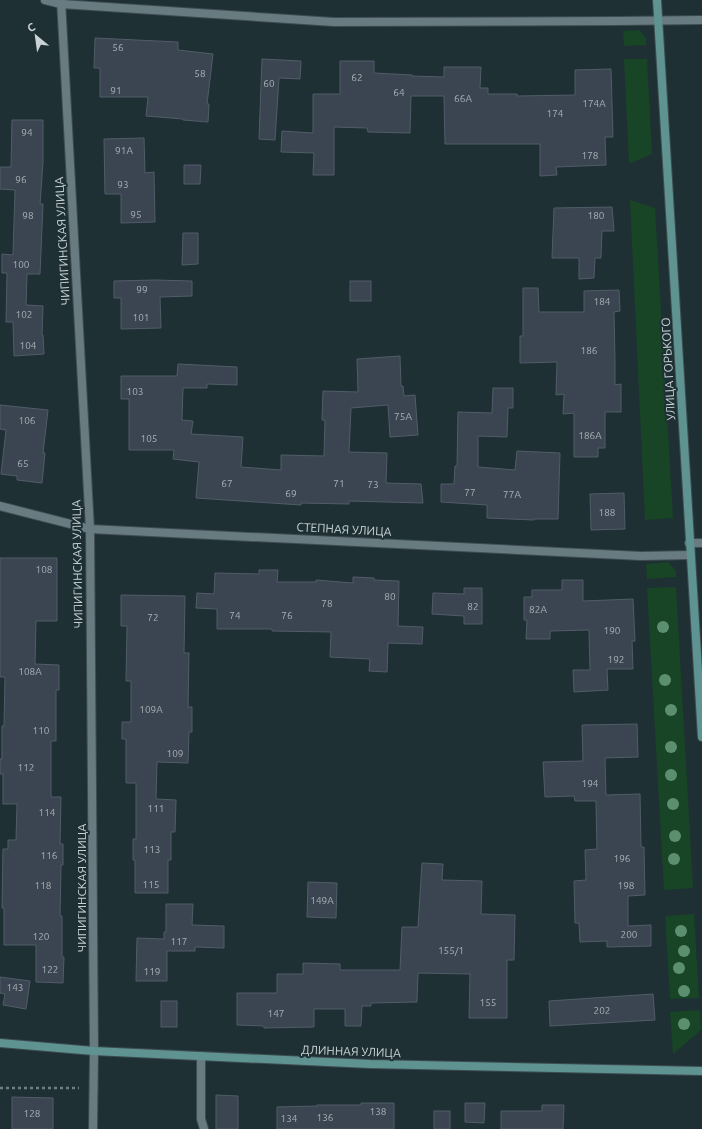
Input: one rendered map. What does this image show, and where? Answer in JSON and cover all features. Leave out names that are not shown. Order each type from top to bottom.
[{"type":"main road","name":"УЛИЦА ГОРЬКОГО","points":[[657,0],[702,737]]},
{"type":"main road","name":"ДЛИННАЯ УЛИЦА","points":[[0,1043],[94,1051],[370,1064],[702,1071]]},
{"type":"street","points":[[45,0],[334,22],[702,20]]},
{"type":"street","name":"ЧИПИГИНСКАЯ УЛИЦА","points":[[61,2],[90,529],[94,1051],[93,1129]]},
{"type":"street","name":"СТЕПНАЯ УЛИЦА","points":[[0,506],[90,529],[641,556],[690,555]]},
{"type":"street","points":[[689,543],[702,543]]},
{"type":"street","points":[[201,1056],[201,1120],[204,1129]]},
{"type":"path","points":[[0,1088],[94,1088]]},
{"type":"green space","points":[[639,30],[646,38],[646,45],[624,46],[623,31]]},
{"type":"green space","points":[[624,59],[647,59],[652,154],[629,164]]},
{"type":"green space","points":[[630,200],[655,208],[673,518],[645,520]]},
{"type":"green space","points":[[668,562],[676,571],[676,577],[647,579],[646,564]]},
{"type":"green space","points":[[676,587],[693,888],[664,890],[647,588]]},
{"type":"green space","points":[[694,914],[699,998],[670,999],[665,916]]},
{"type":"green space","points":[[700,1010],[701,1030],[673,1054],[670,1012]]},
{"type":"building","points":[[95,38],[178,42],[178,50],[213,54],[207,104],[209,104],[208,122],[146,116],[148,97],[100,97],[100,68],[94,68]]},
{"type":"building","points":[[262,59],[301,61],[300,79],[279,78],[275,140],[259,139]]},
{"type":"building","points":[[340,61],[374,61],[374,73],[412,76],[444,77],[444,67],[481,67],[480,88],[488,88],[488,94],[517,94],[517,96],[575,95],[575,70],[611,69],[613,137],[605,137],[606,165],[556,167],[557,175],[540,176],[540,144],[445,144],[444,96],[411,96],[410,133],[368,132],[367,128],[334,127],[334,175],[313,175],[314,153],[281,152],[282,131],[313,133],[313,94],[340,94]]},
{"type":"building","points":[[12,120],[43,120],[43,162],[40,204],[43,204],[40,274],[27,274],[26,305],[43,306],[42,335],[44,354],[14,356],[13,322],[6,322],[7,273],[2,273],[2,254],[13,255],[15,190],[0,189],[0,167],[11,167]]},
{"type":"building","points":[[144,138],[145,173],[154,172],[155,222],[121,223],[121,194],[105,194],[104,139]]},
{"type":"building","points":[[184,165],[201,165],[200,184],[184,184]]},
{"type":"building","points":[[612,207],[614,231],[602,231],[601,258],[595,258],[594,278],[579,279],[579,258],[552,258],[554,208]]},
{"type":"building","points":[[183,233],[198,233],[198,264],[182,265]]},
{"type":"building","points":[[114,281],[192,281],[192,296],[160,297],[161,328],[121,329],[121,298],[114,298]]},
{"type":"building","points":[[350,281],[371,281],[371,301],[350,301]]},
{"type":"building","points":[[523,288],[538,288],[539,312],[584,312],[584,291],[619,290],[620,311],[614,312],[615,385],[621,384],[621,412],[605,412],[605,448],[598,448],[598,457],[574,457],[574,413],[563,414],[564,394],[556,395],[557,362],[520,363],[520,336],[523,336]]},
{"type":"building","points":[[400,356],[401,386],[403,386],[404,396],[415,395],[418,435],[390,437],[388,405],[351,408],[349,452],[387,453],[386,483],[421,484],[423,503],[349,501],[349,504],[301,503],[301,505],[196,498],[199,462],[173,459],[174,450],[129,450],[129,399],[121,399],[121,376],[177,376],[178,364],[237,367],[237,385],[207,384],[207,388],[183,388],[182,420],[193,421],[191,434],[243,437],[241,467],[281,470],[281,455],[324,456],[325,420],[322,420],[323,391],[358,392],[357,359]]},
{"type":"building","points":[[493,388],[513,388],[513,408],[508,408],[507,437],[478,436],[478,467],[515,470],[517,451],[560,453],[558,519],[534,520],[487,518],[487,505],[441,502],[441,484],[454,484],[455,466],[457,466],[458,412],[492,413]]},
{"type":"building","points":[[0,405],[48,410],[43,453],[45,453],[42,483],[17,480],[17,476],[1,474],[6,430],[0,429]]},
{"type":"building","points":[[624,493],[625,529],[591,530],[590,494]]},
{"type":"building","points":[[0,558],[57,558],[57,621],[36,621],[35,664],[59,665],[59,690],[56,690],[56,741],[51,741],[51,797],[61,797],[60,844],[63,844],[63,865],[61,865],[60,916],[62,916],[62,957],[64,957],[63,983],[36,982],[36,945],[4,945],[4,908],[2,908],[3,849],[8,849],[8,840],[16,840],[17,804],[3,804],[3,774],[0,774],[0,759],[2,759],[2,726],[4,726],[5,677],[0,677]]},
{"type":"building","points":[[259,570],[278,570],[277,582],[316,582],[316,580],[353,583],[353,577],[399,581],[398,626],[423,627],[422,644],[388,643],[387,672],[369,671],[370,659],[330,657],[331,632],[272,631],[272,629],[217,629],[217,609],[196,608],[197,593],[214,594],[215,573],[259,574]]},
{"type":"building","points":[[562,580],[583,580],[583,601],[633,599],[635,641],[632,641],[633,669],[607,669],[608,690],[574,692],[573,670],[590,670],[589,630],[550,631],[550,639],[526,639],[527,620],[524,620],[524,597],[532,597],[532,590],[562,590]]},
{"type":"building","points":[[464,588],[482,588],[482,624],[464,624],[464,616],[432,614],[433,593],[464,594]]},
{"type":"building","points":[[121,595],[185,596],[184,653],[189,653],[188,707],[192,707],[192,732],[189,732],[188,763],[157,762],[156,799],[176,800],[175,832],[171,832],[171,860],[168,860],[168,893],[135,893],[135,860],[133,860],[133,839],[136,839],[136,783],[126,783],[126,739],[122,739],[122,722],[131,722],[131,681],[126,681],[127,626],[121,626]]},
{"type":"building","points":[[637,724],[638,757],[605,758],[606,795],[640,794],[641,847],[644,847],[645,895],[628,896],[628,926],[651,925],[651,946],[607,947],[607,941],[580,942],[579,923],[575,923],[574,881],[586,880],[585,850],[597,849],[596,801],[575,801],[574,796],[545,797],[543,762],[583,761],[582,725]]},
{"type":"building","points":[[422,863],[443,864],[442,880],[482,881],[481,914],[515,915],[514,960],[507,960],[507,1018],[469,1018],[470,974],[418,973],[417,1002],[371,1003],[371,1006],[362,1006],[361,1026],[345,1026],[345,1009],[314,1009],[314,1027],[264,1028],[264,1026],[237,1025],[237,993],[277,993],[277,974],[303,974],[303,963],[340,964],[340,970],[400,970],[402,927],[418,927]]},
{"type":"building","points":[[308,882],[337,883],[336,918],[307,917]]},
{"type":"building","points":[[166,904],[193,904],[192,925],[224,926],[224,948],[195,947],[195,951],[167,951],[167,981],[136,981],[137,938],[164,939],[164,932],[166,932]]},
{"type":"building","points":[[0,977],[30,981],[26,1009],[3,1005],[5,994],[0,993]]},
{"type":"building","points":[[653,994],[655,1020],[550,1026],[549,1001]]},
{"type":"building","points":[[161,1001],[177,1001],[177,1027],[161,1027]]},
{"type":"building","points":[[216,1095],[238,1096],[238,1129],[216,1129]]},
{"type":"building","points":[[12,1097],[53,1098],[53,1129],[12,1129]]},
{"type":"building","points":[[361,1103],[394,1103],[394,1129],[277,1129],[277,1107],[361,1105]]},
{"type":"building","points":[[465,1103],[485,1103],[484,1123],[465,1122]]},
{"type":"building","points":[[542,1105],[564,1105],[563,1129],[501,1129],[501,1111],[542,1111]]},
{"type":"building","points":[[434,1111],[450,1111],[450,1129],[434,1129]]}]
